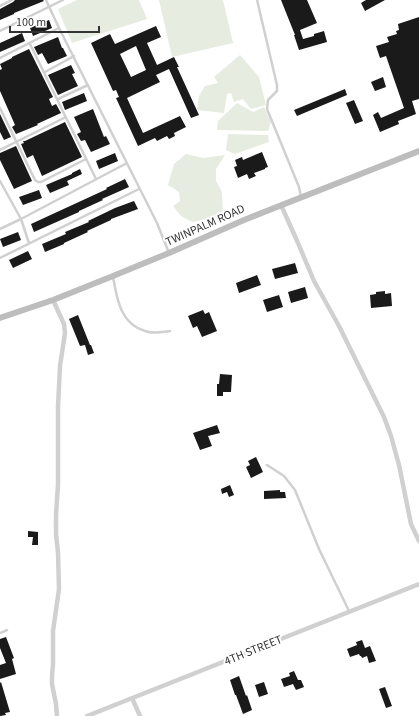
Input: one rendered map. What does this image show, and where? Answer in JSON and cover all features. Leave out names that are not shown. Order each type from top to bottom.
[{"type":"main road","name":"TWINPALM ROAD","points":[[0,318],[52,300],[113,276],[244,220],[419,151]]},
{"type":"street","points":[[281,205],[314,281],[339,326],[384,417],[399,465],[411,524],[419,541]]},
{"type":"street","points":[[52,300],[64,324],[65,333],[60,366],[58,407],[58,485],[56,534],[59,589],[53,631],[52,676],[57,716]]},
{"type":"street","name":"4TH STREET","points":[[87,716],[419,584]]},
{"type":"street","points":[[132,698],[140,716]]},
{"type":"lane","points":[[0,6],[10,0]]},
{"type":"lane","points":[[46,0],[127,163],[169,253]]},
{"type":"lane","points":[[0,31],[63,0]]},
{"type":"lane","points":[[258,0],[277,85],[277,91],[268,100],[267,109],[302,197]]},
{"type":"lane","points":[[0,58],[59,28]]},
{"type":"lane","points":[[30,44],[96,179]]},
{"type":"lane","points":[[45,72],[74,56]]},
{"type":"lane","points":[[58,99],[88,85]]},
{"type":"lane","points":[[0,108],[35,180],[38,182],[41,182],[86,159]]},
{"type":"lane","points":[[0,150],[66,117]]},
{"type":"lane","points":[[0,229],[127,163]]},
{"type":"lane","points":[[0,181],[20,219],[29,243]]},
{"type":"lane","points":[[0,258],[139,189]]},
{"type":"lane","points":[[113,276],[118,304],[130,323],[145,332],[170,331]]},
{"type":"lane","points":[[267,465],[284,476],[295,490],[319,549],[349,612]]},
{"type":"lane","points":[[0,633],[7,630]]},
{"type":"shaded area","points":[[77,0],[139,0],[147,19],[72,43],[58,9]]},
{"type":"shaded area","points":[[159,0],[223,0],[233,43],[172,57]]},
{"type":"shaded area","points":[[240,55],[259,77],[266,105],[251,109],[243,99],[234,102],[231,93],[227,94],[224,113],[197,110],[199,96],[205,86],[218,83],[214,77]]},
{"type":"shaded area","points":[[237,103],[253,112],[264,107],[271,122],[268,131],[217,130],[218,121]]},
{"type":"shaded area","points":[[228,134],[268,135],[269,142],[235,154],[226,150]]},
{"type":"shaded area","points":[[186,154],[203,158],[225,155],[216,169],[216,181],[222,192],[223,216],[192,222],[181,216],[173,206],[180,201],[179,192],[168,185],[174,164]]},
{"type":"building","points":[[15,0],[44,1],[0,20],[0,9]]},
{"type":"building","points":[[281,0],[307,0],[317,23],[300,30],[303,39],[324,31],[327,42],[299,50],[295,35]]},
{"type":"building","points":[[366,0],[385,0],[365,11],[361,3]]},
{"type":"building","points":[[419,17],[419,99],[412,101],[416,114],[398,121],[399,124],[380,132],[373,115],[378,112],[381,118],[404,108],[386,56],[380,58],[376,46],[389,42],[387,37],[397,34],[396,31],[399,30],[398,24]]},
{"type":"building","points":[[49,20],[52,28],[33,36],[30,28]]},
{"type":"building","points":[[156,26],[161,37],[147,43],[157,65],[174,57],[179,67],[177,67],[199,115],[191,118],[169,69],[156,75],[160,82],[127,98],[143,133],[180,116],[186,127],[174,133],[175,136],[169,139],[167,136],[157,141],[155,138],[138,146],[116,98],[119,97],[116,90],[113,91],[91,43],[110,34],[115,44]],"holes":[[[136,46],[146,70],[131,77],[120,54]]]},
{"type":"building","points":[[22,33],[25,41],[0,52],[0,43]]},
{"type":"building","points":[[58,37],[67,56],[48,64],[42,53],[38,55],[34,47]]},
{"type":"building","points":[[29,49],[53,97],[49,99],[52,106],[56,104],[61,113],[16,134],[12,127],[15,125],[0,91],[0,70],[2,69],[0,64]]},
{"type":"building","points":[[71,65],[75,73],[72,74],[78,86],[58,95],[48,75]]},
{"type":"building","points":[[383,77],[386,87],[375,91],[371,82]]},
{"type":"building","points":[[345,89],[347,95],[297,116],[294,110]]},
{"type":"building","points":[[84,93],[87,101],[65,110],[62,102]]},
{"type":"building","points":[[354,100],[363,121],[355,124],[346,103]]},
{"type":"building","points":[[93,109],[104,137],[106,136],[110,144],[91,152],[85,140],[81,141],[77,134],[81,132],[74,117]]},
{"type":"building","points":[[0,114],[11,137],[4,140],[0,132]]},
{"type":"building","points":[[65,122],[82,157],[42,176],[33,155],[27,158],[21,144],[24,143],[23,141]]},
{"type":"building","points":[[16,146],[32,181],[14,189],[0,160],[0,153]]},
{"type":"building","points":[[262,152],[268,167],[254,173],[256,176],[249,179],[247,174],[238,178],[234,167],[237,166],[235,160],[242,157],[243,160]]},
{"type":"building","points":[[115,153],[118,161],[99,169],[96,161]]},
{"type":"building","points":[[80,169],[82,174],[67,181],[69,185],[50,193],[46,185]]},
{"type":"building","points":[[125,179],[129,187],[34,232],[31,224],[107,189],[106,188]]},
{"type":"building","points":[[39,190],[42,198],[23,205],[19,197]]},
{"type":"building","points":[[134,201],[138,209],[111,219],[64,244],[45,252],[42,244],[66,234],[65,232],[89,222],[88,221],[115,208]]},
{"type":"building","points":[[18,232],[21,240],[3,247],[0,239]]},
{"type":"building","points":[[28,251],[32,259],[13,268],[9,260]]},
{"type":"building","points":[[295,263],[298,273],[275,279],[272,269]]},
{"type":"building","points":[[257,275],[261,285],[239,293],[236,283]]},
{"type":"building","points":[[305,287],[308,298],[291,303],[288,292]]},
{"type":"building","points":[[385,291],[385,294],[391,293],[392,306],[371,308],[370,295],[376,294],[376,292]]},
{"type":"building","points":[[279,295],[283,307],[267,312],[263,300]]},
{"type":"building","points":[[203,310],[205,314],[209,312],[217,331],[202,337],[197,326],[193,328],[188,316]]},
{"type":"building","points":[[78,315],[94,353],[88,355],[85,345],[80,346],[69,319]]},
{"type":"building","points":[[220,374],[232,375],[231,392],[223,392],[223,396],[217,396],[217,384],[219,384]]},
{"type":"building","points":[[217,425],[220,433],[208,436],[212,446],[200,450],[193,433]]},
{"type":"building","points":[[256,457],[263,472],[251,478],[246,467],[250,465],[248,461]]},
{"type":"building","points":[[230,485],[234,495],[229,497],[227,492],[222,494],[221,489]]},
{"type":"building","points":[[280,490],[280,492],[285,492],[286,498],[264,499],[264,491]]},
{"type":"building","points":[[28,531],[38,532],[38,545],[32,545],[33,537],[28,537]]},
{"type":"building","points":[[6,637],[14,658],[12,659],[16,674],[0,679],[0,665],[6,663],[0,648],[0,639]]},
{"type":"building","points":[[362,640],[365,648],[370,646],[376,661],[369,663],[367,656],[362,658],[359,654],[350,657],[347,649],[357,645],[356,642]]},
{"type":"building","points":[[294,671],[298,680],[301,680],[304,687],[296,690],[293,684],[284,687],[281,679],[290,676],[289,673]]},
{"type":"building","points":[[239,676],[252,710],[243,714],[230,680]]},
{"type":"building","points":[[1,682],[10,712],[5,713],[6,715],[0,716],[0,683]]},
{"type":"building","points":[[264,682],[268,694],[259,697],[255,685]]},
{"type":"building","points":[[385,687],[392,706],[386,708],[379,689]]}]
